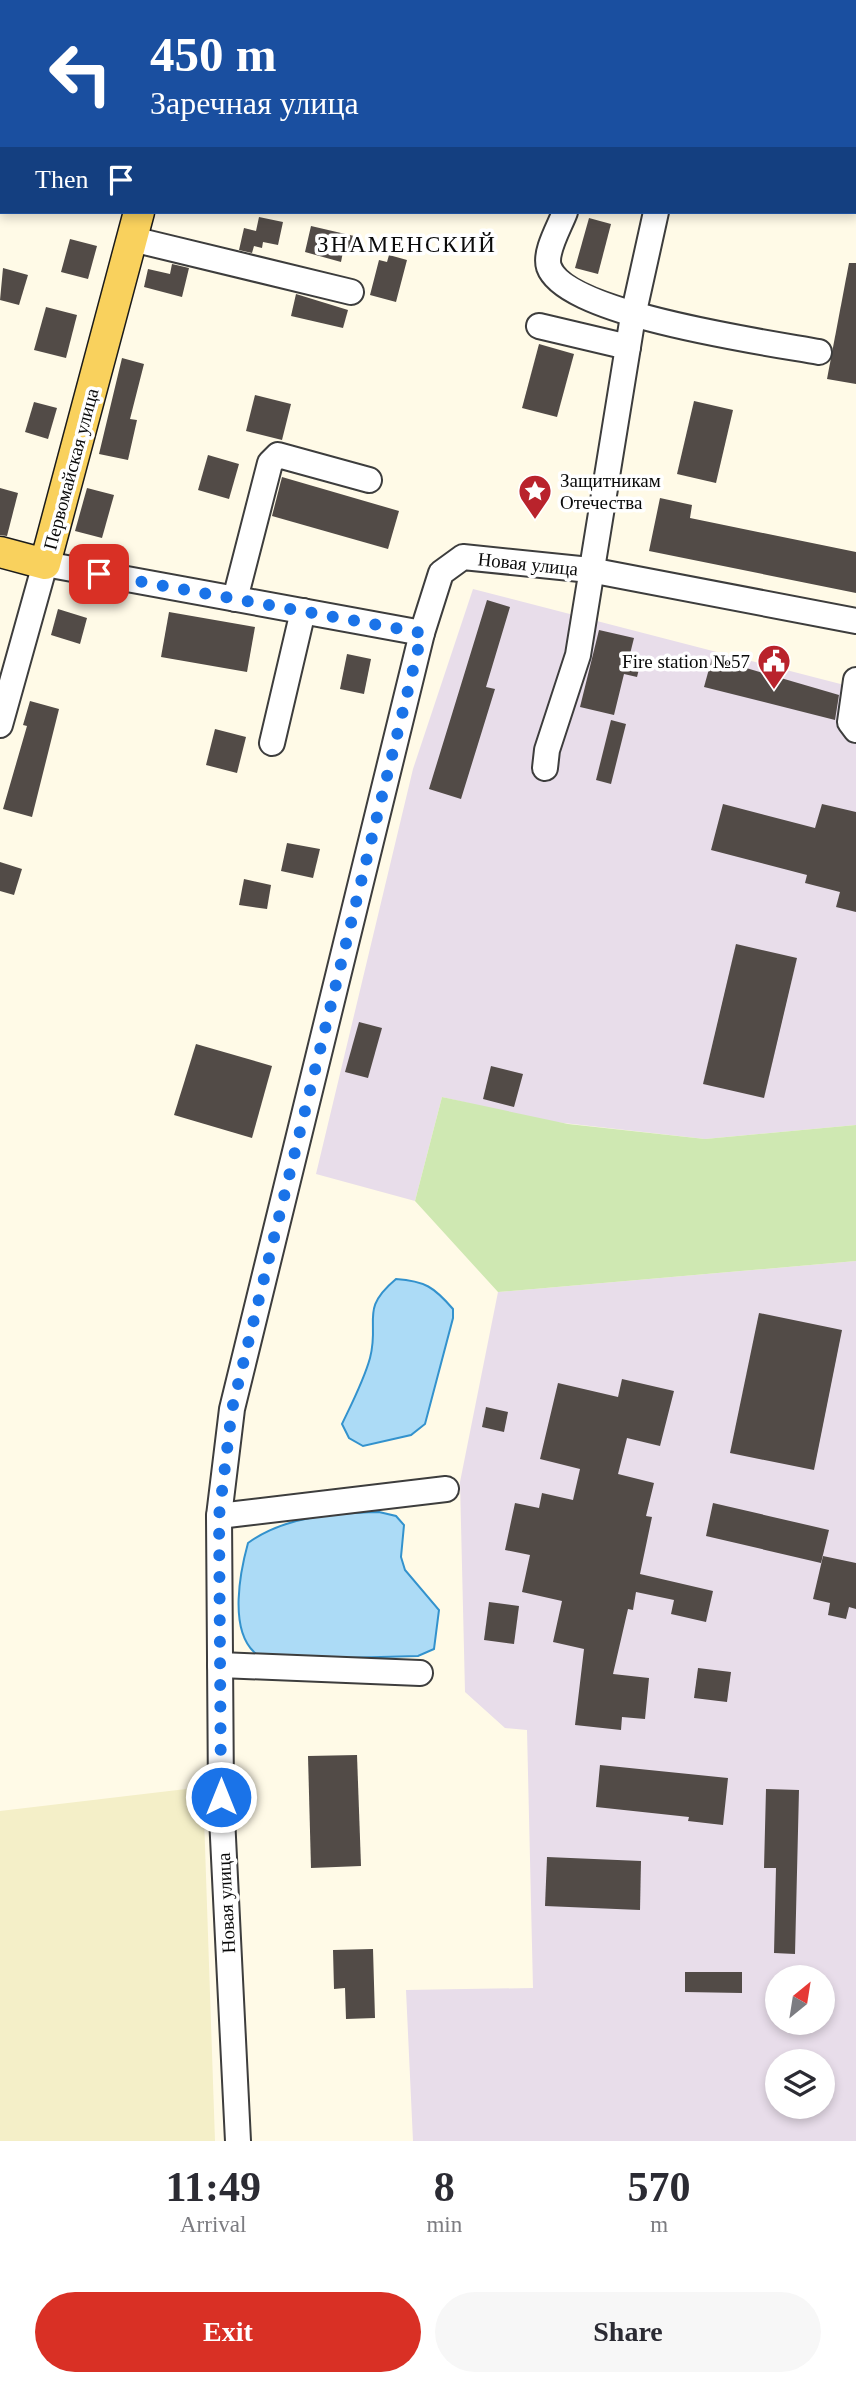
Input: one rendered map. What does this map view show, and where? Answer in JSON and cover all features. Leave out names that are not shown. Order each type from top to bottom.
[{"type":"main road","name":"Первомайская улица","points":[[45,564],[135,225]]},
{"type":"main road","points":[[0,552],[45,564]]},
{"type":"street","points":[[564,214],[548,258],[549,269],[572,287],[633,316],[819,352]]},
{"type":"street","name":"Новая улица","points":[[238,2141],[221,1797],[219,1516],[232,1409],[422,633],[441,573],[463,557],[590,570],[633,316],[656,214]]},
{"type":"street","points":[[135,225],[351,292]]},
{"type":"street","points":[[539,326],[628,347]]},
{"type":"street","points":[[234,599],[270,463],[278,455],[369,480]]},
{"type":"street","points":[[45,564],[422,633]]},
{"type":"street","name":"Первомайская улица","points":[[0,725],[45,564]]},
{"type":"street","points":[[545,768],[547,750],[579,655],[590,570],[856,621]]},
{"type":"street","points":[[272,743],[303,611]]},
{"type":"street","points":[[856,680],[850,722],[856,730]]},
{"type":"street","points":[[219,1516],[446,1489]]},
{"type":"street","points":[[220,1665],[420,1673]]},
{"type":"shaded area","points":[[473,589],[856,688],[856,1125],[705,1139],[546,1121],[442,1097],[415,1201],[316,1174],[413,769]]},
{"type":"shaded area","points":[[856,1261],[856,2141],[413,2141],[406,1990],[533,1988],[527,1730],[505,1728],[465,1692],[460,1482],[498,1292]]},
{"type":"shaded area","points":[[203,1787],[215,2141],[0,2141],[0,1811]]},
{"type":"green space","points":[[442,1097],[568,1124],[705,1139],[856,1125],[856,1261],[498,1292],[415,1201]]},
{"type":"water","points":[[396,1279],[414,1281],[434,1290],[453,1309],[453,1318],[425,1424],[411,1435],[363,1446],[349,1438],[342,1424],[370,1358],[374,1308],[378,1299]]},
{"type":"water","points":[[379,1512],[396,1516],[404,1525],[401,1557],[405,1570],[439,1610],[434,1649],[418,1656],[269,1660],[255,1653],[246,1642],[239,1615],[240,1584],[248,1543],[262,1534],[294,1522],[345,1513]]},
{"type":"building","points":[[259,217],[283,222],[278,245],[263,242],[262,248],[254,246],[252,253],[239,250],[244,228],[256,231]]},
{"type":"building","points":[[589,218],[611,224],[598,274],[575,268]]},
{"type":"building","points":[[311,226],[354,236],[349,254],[343,252],[341,262],[305,252]]},
{"type":"building","points":[[70,239],[97,246],[88,279],[61,272]]},
{"type":"building","points":[[389,255],[407,260],[396,302],[370,295],[379,260],[387,262]]},
{"type":"building","points":[[849,263],[856,263],[856,384],[827,379]]},
{"type":"building","points":[[172,264],[189,268],[182,297],[144,287],[148,269],[170,274]]},
{"type":"building","points":[[3,268],[28,275],[19,305],[0,300]]},
{"type":"building","points":[[296,294],[348,310],[343,328],[291,316]]},
{"type":"building","points":[[46,307],[77,315],[66,358],[34,350]]},
{"type":"building","points":[[539,344],[574,354],[557,417],[522,408]]},
{"type":"building","points":[[122,358],[144,364],[130,419],[137,420],[128,460],[99,454]]},
{"type":"building","points":[[255,395],[291,404],[282,440],[246,431]]},
{"type":"building","points":[[694,401],[733,410],[716,483],[677,474]]},
{"type":"building","points":[[34,402],[57,408],[48,439],[25,432]]},
{"type":"building","points":[[208,455],[239,464],[229,499],[198,490]]},
{"type":"building","points":[[282,477],[399,511],[388,549],[272,516]]},
{"type":"building","points":[[0,488],[18,493],[7,536],[0,535]]},
{"type":"building","points":[[87,488],[114,495],[102,538],[75,531]]},
{"type":"building","points":[[660,498],[692,505],[690,518],[856,552],[856,593],[649,551]]},
{"type":"building","points":[[487,600],[510,607],[486,687],[495,689],[461,799],[429,789]]},
{"type":"building","points":[[58,609],[87,618],[80,644],[51,635]]},
{"type":"building","points":[[169,612],[255,627],[247,672],[161,657]]},
{"type":"building","points":[[599,630],[634,638],[630,654],[642,657],[637,677],[624,674],[614,715],[580,707]]},
{"type":"building","points":[[347,654],[371,659],[364,694],[340,689]]},
{"type":"building","name":"Fire station №57","points":[[712,658],[839,695],[835,720],[704,687]]},
{"type":"building","points":[[30,701],[59,709],[32,817],[3,809],[27,726],[23,725]]},
{"type":"building","points":[[611,720],[626,724],[611,784],[596,780]]},
{"type":"building","points":[[215,729],[246,737],[237,773],[206,765]]},
{"type":"building","points":[[723,804],[815,828],[822,804],[856,812],[856,912],[836,907],[840,892],[805,883],[807,875],[711,850]]},
{"type":"building","points":[[287,843],[320,849],[313,878],[281,871]]},
{"type":"building","points":[[0,862],[22,869],[14,895],[0,891]]},
{"type":"building","points":[[244,879],[271,885],[267,909],[239,905]]},
{"type":"building","points":[[736,944],[797,958],[764,1098],[703,1084]]},
{"type":"building","points":[[359,1022],[382,1028],[368,1078],[345,1072]]},
{"type":"building","points":[[196,1044],[272,1066],[252,1138],[174,1115]]},
{"type":"building","points":[[491,1066],[523,1074],[514,1107],[483,1099]]},
{"type":"building","points":[[759,1313],[842,1330],[814,1470],[730,1453]]},
{"type":"building","points":[[622,1379],[674,1391],[660,1446],[627,1438],[618,1474],[654,1483],[646,1516],[652,1517],[640,1574],[713,1591],[706,1622],[671,1614],[674,1600],[636,1592],[633,1610],[628,1609],[613,1674],[649,1678],[645,1719],[622,1717],[621,1730],[575,1725],[584,1649],[553,1642],[562,1601],[522,1592],[530,1555],[505,1550],[515,1503],[539,1508],[542,1493],[573,1500],[580,1469],[540,1459],[558,1383],[618,1397]]},
{"type":"building","points":[[486,1407],[508,1412],[504,1432],[482,1427]]},
{"type":"building","points":[[713,1503],[829,1530],[821,1563],[706,1536]]},
{"type":"building","points":[[823,1556],[856,1563],[856,1609],[849,1607],[846,1619],[828,1615],[830,1603],[813,1599]]},
{"type":"building","points":[[489,1602],[519,1606],[514,1644],[484,1640]]},
{"type":"building","points":[[698,1668],[731,1672],[727,1702],[694,1698]]},
{"type":"building","points":[[357,1755],[361,1866],[311,1868],[308,1756]]},
{"type":"building","points":[[600,1765],[728,1778],[723,1825],[688,1821],[689,1817],[596,1807]]},
{"type":"building","points":[[766,1789],[799,1790],[795,1954],[774,1953],[776,1868],[764,1868]]},
{"type":"building","points":[[547,1857],[641,1861],[640,1910],[545,1906]]},
{"type":"building","points":[[373,1949],[375,2018],[346,2019],[345,1988],[334,1989],[333,1950]]},
{"type":"building","points":[[685,1972],[742,1972],[742,1993],[685,1992]]},
{"type":"place","name":"Защитникам Отечества","points":[[535,521]]},
{"type":"place","name":"Fire station №57","points":[[774,691]]},
{"type":"district","name":"ЗНАМЕНСКИЙ","points":[[407,244]]},
{"type":"route","points":[[99,574],[422,633],[232,1409],[219,1516],[221,1797]]}]
